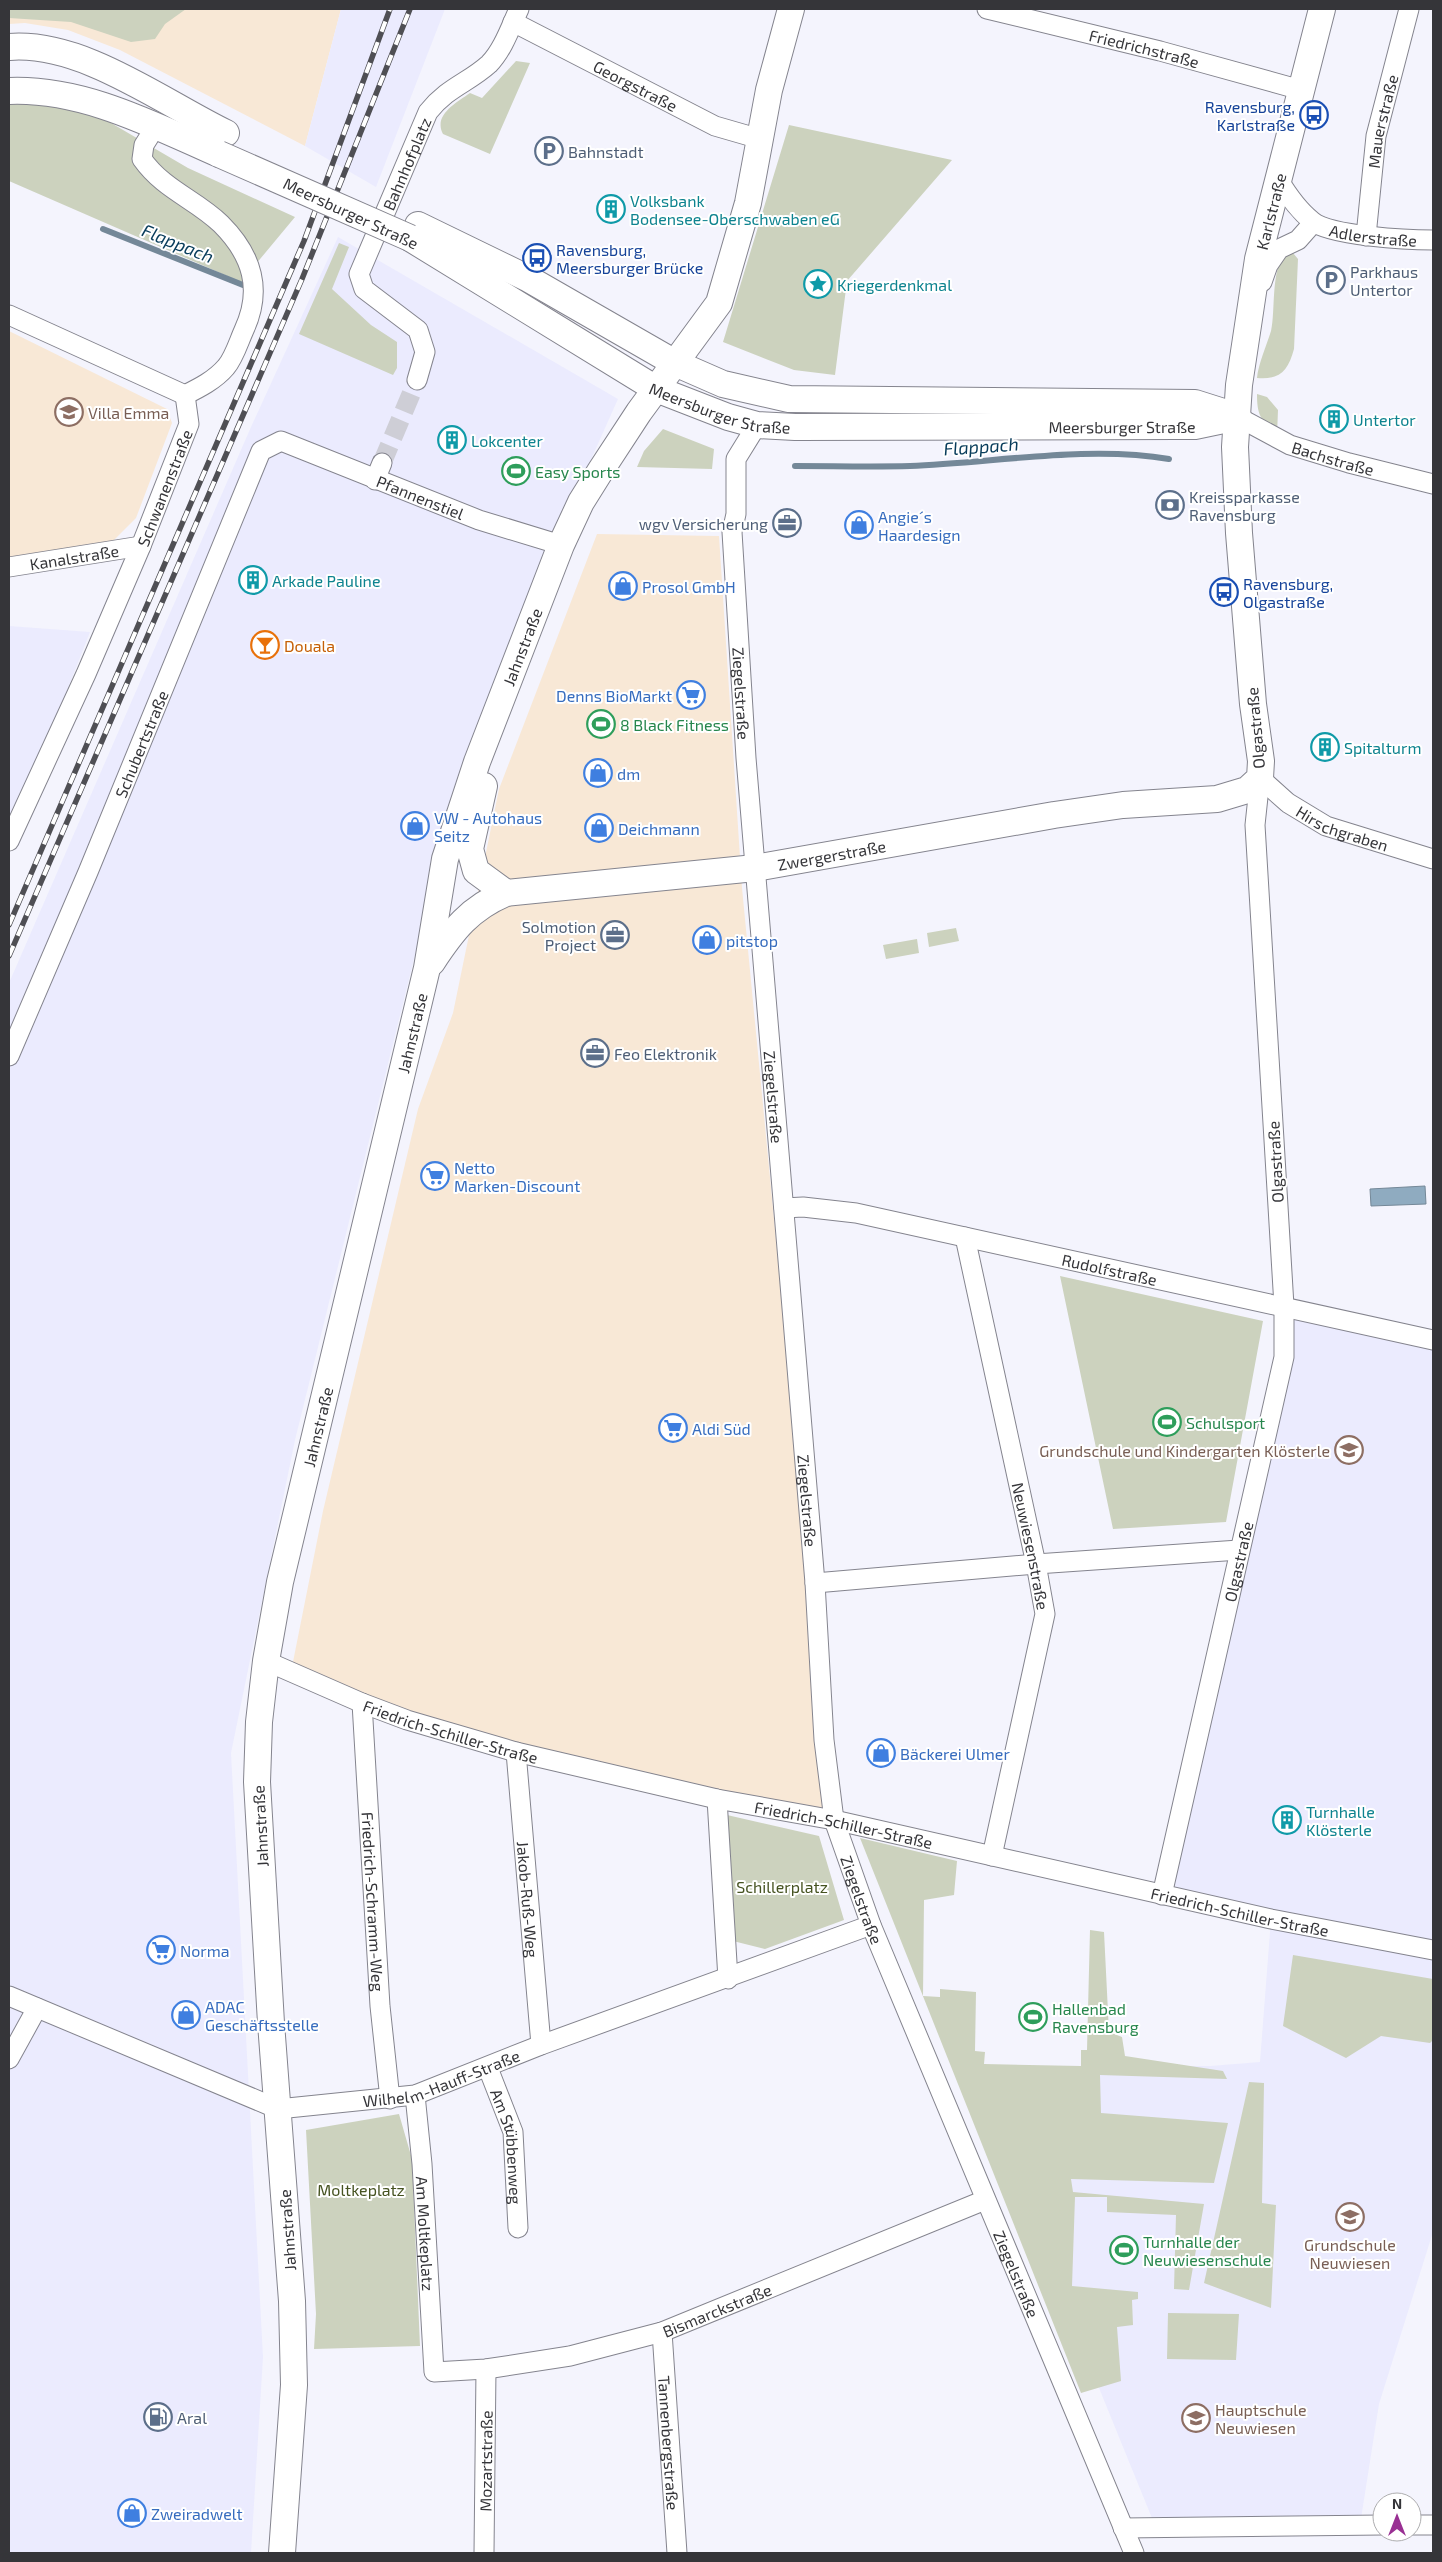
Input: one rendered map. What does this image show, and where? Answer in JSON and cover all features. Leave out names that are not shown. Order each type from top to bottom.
[{"type":"main road","points":[[676,363],[719,303],[748,203],[770,90],[791,9]]},
{"type":"main road","name":"Karlstraße","points":[[1238,417],[1239,385],[1258,259],[1322,9]]},
{"type":"main road","name":"Meersburger Straße","points":[[9,47],[22,46],[82,58],[131,81],[190,116],[223,143]]},
{"type":"main road","name":"Meersburger Straße","points":[[9,91],[28,90],[76,99],[114,109],[156,126],[223,143],[413,231],[527,278],[676,363],[723,384],[789,399],[1196,403],[1238,417]]},
{"type":"main road","name":"Meersburger Straße","points":[[413,231],[656,389],[728,417],[757,425],[795,427],[1196,426],[1238,417]]},
{"type":"main road","name":"Jahnstraße","points":[[282,2553],[294,2385],[292,2302],[257,1782],[259,1722],[266,1661],[280,1582],[427,968],[445,859],[459,812],[561,545],[581,502],[656,389],[676,363]]},
{"type":"main road","name":"Olgastraße","points":[[1238,417],[1236,447],[1239,533],[1253,704],[1261,761],[1260,778]]},
{"type":"main road","points":[[492,725],[490,766],[476,814],[470,850],[476,871],[506,893]]},
{"type":"main road","name":"Zwergerstraße","points":[[427,968],[450,934],[468,915],[491,899],[506,893],[755,868],[1054,815],[1123,805],[1217,799],[1247,790],[1260,778]]},
{"type":"street","name":"Friedrichstraße","points":[[987,9],[1160,51],[1301,90]]},
{"type":"street","name":"Mauerstraße","points":[[1366,236],[1376,136],[1409,9]]},
{"type":"street","name":"Georgstraße","points":[[516,15],[715,126],[760,139]]},
{"type":"street","name":"Bahnhofplatz","points":[[417,380],[425,352],[418,330],[364,289],[360,274],[428,112],[440,96],[489,63],[499,49],[516,15]]},
{"type":"street","points":[[9,315],[185,395],[203,386],[227,367],[250,316],[255,290],[247,257],[220,223],[154,176],[142,159],[144,145],[156,126]]},
{"type":"street","name":"Adlerstraße","points":[[1278,179],[1288,196],[1313,222],[1366,236],[1433,240]]},
{"type":"street","name":"Adlerstraße","points":[[1247,326],[1268,265],[1279,250],[1298,240],[1313,222]]},
{"type":"street","name":"Schwanenstraße","points":[[9,841],[86,674],[141,546],[189,424],[185,395]]},
{"type":"street","name":"Bachstraße","points":[[1238,417],[1290,445],[1348,463],[1433,484]]},
{"type":"street","name":"Ziegelstraße","points":[[757,425],[736,460],[736,514],[732,532],[755,868],[815,1583],[824,1740],[834,1820],[871,1925],[1134,2553]]},
{"type":"street","name":"Pfannenstiel","points":[[281,441],[379,472],[479,520],[561,545]]},
{"type":"street","name":"Schubertstraße","points":[[9,1056],[88,872],[261,451],[281,441]]},
{"type":"street","name":"Kanalstraße","points":[[9,567],[141,546]]},
{"type":"street","name":"Hirschgraben","points":[[1260,778],[1288,803],[1326,826],[1433,859]]},
{"type":"street","name":"Olgastraße","points":[[1162,1895],[1284,1358],[1284,1306],[1254,825],[1260,778]]},
{"type":"street","name":"Rudolfstraße","points":[[784,1208],[856,1213],[1433,1340]]},
{"type":"street","name":"Neuwiesenstraße","points":[[966,1238],[1036,1564],[1044,1614],[992,1856]]},
{"type":"street","points":[[815,1583],[1036,1564],[1239,1550]]},
{"type":"street","name":"Friedrich-Schiller-Straße","points":[[266,1661],[362,1703],[407,1720],[516,1752],[717,1799],[834,1820],[1271,1919],[1433,1950]]},
{"type":"street","name":"Friedrich-Schramm-Weg","points":[[362,1703],[380,2006],[390,2099]]},
{"type":"street","name":"Jakob-Ruß-Weg","points":[[516,1752],[541,2045]]},
{"type":"street","points":[[717,1799],[728,1979]]},
{"type":"street","name":"Wilhelm-Hauff-Straße","points":[[9,1996],[278,2108],[320,2106],[415,2095],[488,2068],[541,2045],[728,1979],[871,1925]]},
{"type":"street","points":[[9,2060],[37,2008]]},
{"type":"street","name":"Am Stübbenweg","points":[[488,2068],[513,2132],[518,2228]]},
{"type":"street","name":"Am Moltkeplatz","points":[[415,2095],[422,2164],[434,2372]]},
{"type":"street","name":"Bismarckstraße","points":[[434,2372],[486,2369],[570,2356],[662,2332],[985,2200]]},
{"type":"street","name":"Tannenbergstraße","points":[[662,2332],[677,2553]]},
{"type":"street","name":"Mozartstraße","points":[[484,2553],[486,2369]]},
{"type":"street","points":[[1123,2528],[1372,2525]]},
{"type":"shaded area","points":[[9,9],[341,9],[305,146],[120,50],[68,30],[25,23],[9,24]]},
{"type":"shaded area","points":[[341,9],[445,9],[376,187],[305,146]]},
{"type":"shaded area","points":[[338,237],[618,399],[551,549],[458,781],[295,1440],[231,1753],[263,2357],[251,2553],[9,2553],[9,983],[251,427]]},
{"type":"shaded area","points":[[9,331],[167,409],[172,423],[136,518],[113,541],[40,557],[9,560]]},
{"type":"shaded area","points":[[597,534],[719,536],[742,888],[832,1818],[516,1752],[291,1672],[323,1511],[418,1109],[453,1013],[499,789]]},
{"type":"shaded area","points":[[9,626],[90,632],[9,839]]},
{"type":"shaded area","points":[[1425,1186],[1426,1204],[1371,1206],[1370,1189]]},
{"type":"shaded area","points":[[1284,1306],[1433,1340],[1433,2232],[1379,2404],[1360,2525],[1156,2528],[994,2130],[1089,2066],[1210,2066],[1260,2062],[1271,1919],[1162,1895],[1239,1550]]},
{"type":"green space","points":[[9,9],[186,9],[165,24],[155,39],[131,42],[71,22],[9,18]]},
{"type":"green space","points":[[516,61],[530,63],[490,154],[443,134],[441,121],[443,115],[453,105],[470,93],[482,98]]},
{"type":"green space","points":[[22,101],[94,113],[188,168],[295,217],[241,282],[9,181],[9,103]]},
{"type":"green space","points":[[789,125],[952,160],[847,281],[835,375],[794,370],[723,342]]},
{"type":"green space","points":[[339,243],[349,247],[332,289],[371,325],[397,342],[397,368],[393,375],[299,334]]},
{"type":"green space","points":[[1287,253],[1293,253],[1298,259],[1294,349],[1289,363],[1282,373],[1272,377],[1257,378],[1271,331],[1274,289],[1278,268]]},
{"type":"green space","points":[[1257,394],[1267,397],[1278,410],[1277,435],[1259,413]]},
{"type":"green space","points":[[663,429],[714,449],[712,469],[637,467],[644,451]]},
{"type":"green space","points":[[956,928],[959,941],[929,947],[927,933]]},
{"type":"green space","points":[[917,939],[919,953],[886,959],[883,945]]},
{"type":"green space","name":"Schulsport","points":[[1060,1276],[1263,1321],[1226,1522],[1113,1529]]},
{"type":"green space","name":"Schillerplatz","points":[[727,1815],[819,1836],[844,1920],[765,1949],[733,1941]]},
{"type":"green space","points":[[860,1838],[957,1861],[954,1895],[924,1900],[923,1996],[940,1997],[940,1989],[976,1992],[975,2051],[985,2052],[984,2064],[1081,2066],[1081,2050],[1087,2050],[1090,1930],[1104,1932],[1109,2032],[1122,2037],[1125,2056],[1223,2071],[1227,2079],[1100,2075],[1101,2113],[1228,2123],[1214,2183],[1071,2179],[1073,2192],[1204,2204],[1189,2290],[1174,2289],[1176,2215],[1107,2212],[1107,2197],[1075,2197],[1072,2286],[1138,2292],[1138,2299],[1132,2300],[1133,2325],[1117,2327],[1121,2381],[1081,2393]]},
{"type":"green space","points":[[1293,1955],[1433,1979],[1433,2040],[1430,2043],[1381,2036],[1346,2058],[1283,2026]]},
{"type":"green space","points":[[1249,2082],[1264,2083],[1262,2203],[1276,2205],[1271,2308],[1204,2283]]},
{"type":"green space","name":"Moltkeplatz","points":[[399,2114],[412,2159],[420,2346],[314,2349],[316,2314],[306,2130]]},
{"type":"green space","points":[[1168,2313],[1239,2314],[1236,2360],[1167,2359]]},
{"type":"waterway","name":"Flappach","points":[[103,229],[243,285]]},
{"type":"waterway","name":"Flappach","points":[[795,466],[910,466],[1073,454],[1138,455],[1169,459]]},
{"type":"tunnel","points":[[382,463],[417,380]]},
{"type":"railway","points":[[9,925],[304,241],[390,9]]},
{"type":"railway","points":[[9,956],[302,279],[410,9]]},
{"type":"place","name":"Ravensburg, Karlstraße","points":[[1314,115]]},
{"type":"place","name":"Bahnstadt","points":[[549,151]]},
{"type":"place","name":"Volksbank Bodensee-Oberschwaben eG","points":[[611,209]]},
{"type":"place","name":"Ravensburg, Meersburger Brücke","points":[[537,258]]},
{"type":"place","name":"Parkhaus Untertor","points":[[1331,280]]},
{"type":"place","name":"Kriegerdenkmal","points":[[818,284]]},
{"type":"place","name":"Villa Emma","points":[[69,412]]},
{"type":"place","name":"Untertor","points":[[1334,419]]},
{"type":"place","name":"Lokcenter","points":[[452,440]]},
{"type":"place","name":"Easy Sports","points":[[516,471]]},
{"type":"place","name":"Kreissparkasse Ravensburg","points":[[1170,505]]},
{"type":"place","name":"wgv Versicherung","points":[[787,523]]},
{"type":"place","name":"Angie´s Haardesign","points":[[859,525]]},
{"type":"place","name":"Arkade Pauline","points":[[253,580]]},
{"type":"place","name":"Prosol GmbH","points":[[623,586]]},
{"type":"place","name":"Ravensburg, Olgastraße","points":[[1224,592]]},
{"type":"place","name":"Douala","points":[[265,645]]},
{"type":"place","name":"Denns BioMarkt","points":[[691,695]]},
{"type":"place","name":"8 Black Fitness","points":[[601,724]]},
{"type":"place","name":"Spitalturm","points":[[1325,747]]},
{"type":"place","name":"dm","points":[[598,773]]},
{"type":"place","name":"VW - Autohaus Seitz","points":[[415,826]]},
{"type":"place","name":"Deichmann","points":[[599,828]]},
{"type":"place","name":"Solmotion Project","points":[[615,935]]},
{"type":"place","name":"pitstop","points":[[707,940]]},
{"type":"place","name":"Feo Elektronik","points":[[595,1053]]},
{"type":"place","name":"Netto Marken-Discount","points":[[435,1176]]},
{"type":"place","name":"Schulsport","points":[[1167,1422]]},
{"type":"place","name":"Aldi Süd","points":[[673,1428]]},
{"type":"place","name":"Grundschule und Kindergarten Klösterle","points":[[1349,1450]]},
{"type":"place","name":"Bäckerei Ulmer","points":[[881,1753]]},
{"type":"place","name":"Turnhalle Klösterle","points":[[1287,1820]]},
{"type":"place","name":"Norma","points":[[161,1950]]},
{"type":"place","name":"ADAC Geschäftsstelle","points":[[186,2015]]},
{"type":"place","name":"Hallenbad Ravensburg","points":[[1033,2017]]},
{"type":"place","name":"Grundschule Neuwiesen","points":[[1350,2217]]},
{"type":"place","name":"Turnhalle der Neuwiesenschule","points":[[1124,2250]]},
{"type":"place","name":"Aral","points":[[158,2417]]},
{"type":"place","name":"Hauptschule Neuwiesen","points":[[1196,2418]]},
{"type":"place","name":"Zweiradwelt","points":[[132,2513]]}]
